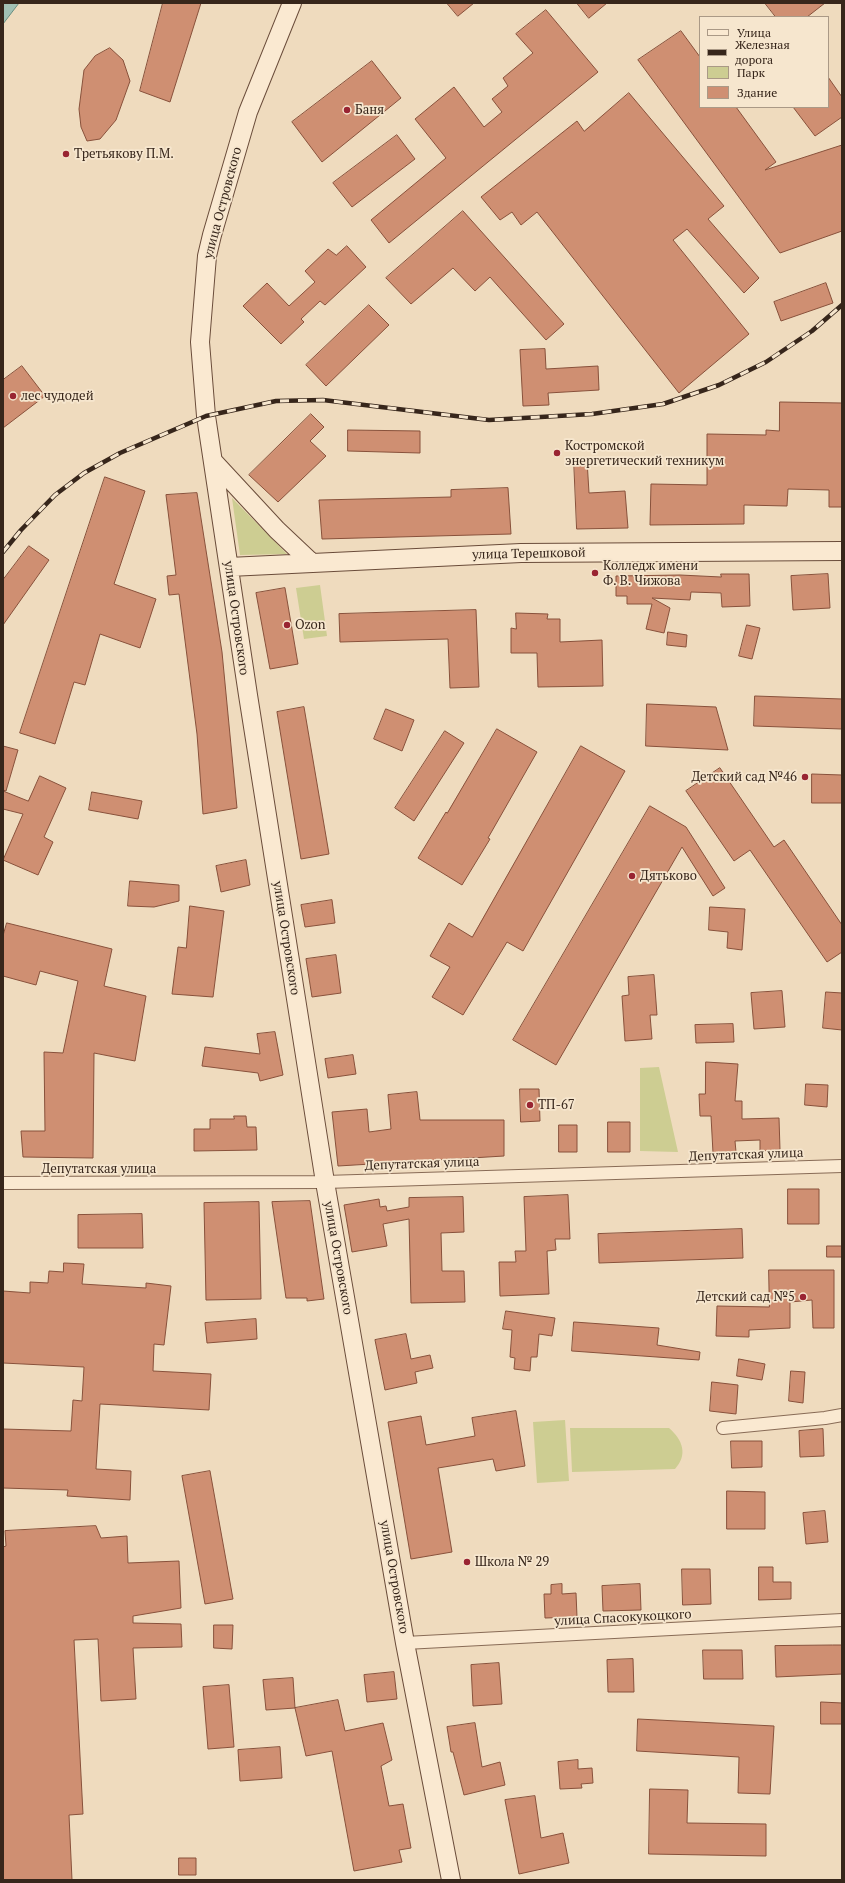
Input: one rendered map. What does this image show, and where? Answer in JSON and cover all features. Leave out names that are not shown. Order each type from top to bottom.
[{"type":"main road","name":"улица Островского","points":[[292,3],[248,112],[207,256],[200,342],[206,416],[325,1182],[405,1643],[451,1880]]},
{"type":"main road","points":[[214,462],[277,530],[312,563]]},
{"type":"main road","name":"улица Терешковой","points":[[229,567],[521,553],[842,551]]},
{"type":"street","name":"Депутатская улица","points":[[3,1183],[325,1182],[842,1166]]},
{"type":"street","points":[[723,1428],[825,1418],[842,1414]]},
{"type":"street","name":"улица Спасокукоцкого","points":[[405,1643],[842,1620]]},
{"type":"green space","points":[[232,498],[286,553],[287,554],[240,555]]},
{"type":"green space","points":[[320,585],[327,636],[304,639],[296,588]]},
{"type":"green space","points":[[659,1067],[678,1152],[640,1151],[640,1068]]},
{"type":"green space","points":[[565,1420],[569,1481],[537,1483],[533,1422]]},
{"type":"green space","points":[[570,1428],[669,1428],[678,1438],[683,1453],[682,1458],[675,1469],[572,1472]]},
{"type":"shaded area","points":[[3,3],[19,3],[3,24]]},
{"type":"building","points":[[163,3],[201,3],[170,102],[140,91]]},
{"type":"building","points":[[447,3],[474,3],[458,16]]},
{"type":"building","points":[[577,3],[607,3],[589,18]]},
{"type":"building","points":[[765,3],[825,3],[808,16],[775,16]]},
{"type":"building","points":[[546,10],[598,72],[389,243],[371,220],[446,158],[415,119],[454,87],[484,127],[502,112],[492,99],[508,86],[503,78],[533,53],[516,34]]},
{"type":"building","points":[[681,31],[699,56],[699,108],[737,108],[776,162],[765,170],[842,145],[842,231],[780,253],[638,60]]},
{"type":"building","points":[[110,48],[123,60],[130,81],[116,120],[100,139],[87,141],[81,127],[79,109],[84,70],[95,56]]},
{"type":"building","name":"Баня","points":[[372,61],[401,98],[322,162],[292,122]]},
{"type":"building","points":[[829,78],[842,97],[842,117],[815,136],[794,108],[829,108]]},
{"type":"building","points":[[629,93],[724,206],[708,219],[759,278],[744,293],[687,229],[673,240],[749,334],[679,393],[537,212],[521,225],[512,212],[500,220],[481,197],[577,121],[584,131]]},
{"type":"building","points":[[397,135],[415,159],[352,207],[333,183]]},
{"type":"building","points":[[463,211],[564,324],[546,340],[490,277],[475,291],[453,268],[411,304],[386,278]]},
{"type":"building","points":[[347,246],[366,267],[325,305],[320,301],[301,319],[304,322],[281,344],[243,306],[267,283],[289,306],[315,282],[305,271],[328,249],[336,255]]},
{"type":"building","points":[[826,283],[833,303],[781,321],[774,302]]},
{"type":"building","points":[[369,305],[389,325],[326,386],[306,365]]},
{"type":"building","points":[[545,349],[546,369],[598,366],[599,390],[548,393],[549,405],[523,406],[520,350]]},
{"type":"building","points":[[22,366],[45,396],[3,428],[3,380]]},
{"type":"building","points":[[780,402],[842,403],[842,507],[829,507],[829,490],[788,489],[787,506],[744,505],[744,524],[650,525],[651,484],[707,485],[707,434],[766,435],[766,430],[779,431]]},
{"type":"building","points":[[311,414],[324,427],[310,441],[326,456],[278,502],[249,475]]},
{"type":"building","points":[[348,430],[420,431],[420,453],[348,451]]},
{"type":"building","points":[[574,460],[587,460],[589,493],[625,491],[628,528],[577,529]]},
{"type":"building","points":[[105,477],[145,491],[114,584],[156,599],[140,648],[100,634],[85,685],[74,682],[55,744],[20,733]]},
{"type":"building","points":[[508,488],[511,534],[322,539],[319,500],[451,497],[451,490]]},
{"type":"building","points":[[197,493],[222,652],[237,808],[203,814],[197,734],[179,594],[169,595],[167,576],[176,575],[166,495]]},
{"type":"building","points":[[29,546],[49,560],[3,625],[3,580]]},
{"type":"building","points":[[721,574],[749,574],[750,606],[722,607],[721,593],[691,592],[690,600],[652,598],[670,608],[664,633],[646,629],[652,604],[627,604],[627,596],[616,596],[616,576],[680,575],[721,577]]},
{"type":"building","points":[[828,574],[830,608],[793,610],[791,576]]},
{"type":"building","points":[[285,588],[298,664],[270,669],[256,593]]},
{"type":"building","points":[[476,610],[479,687],[450,688],[448,639],[340,642],[339,614]]},
{"type":"building","points":[[516,613],[548,614],[547,619],[560,619],[560,642],[602,640],[603,686],[538,687],[537,653],[511,653],[511,628],[516,629]]},
{"type":"building","points":[[747,625],[760,628],[752,659],[739,656]]},
{"type":"building","points":[[668,632],[687,635],[686,647],[667,645]]},
{"type":"building","points":[[755,696],[842,699],[842,729],[754,726]]},
{"type":"building","points":[[647,704],[716,707],[728,750],[646,746]]},
{"type":"building","points":[[304,707],[329,854],[301,859],[277,712]]},
{"type":"building","points":[[386,709],[414,720],[402,751],[374,739]]},
{"type":"building","points":[[497,729],[537,752],[488,838],[490,839],[462,885],[418,858],[446,812],[447,813]]},
{"type":"building","points":[[445,731],[464,743],[414,821],[395,808]]},
{"type":"building","points":[[3,746],[18,750],[6,791],[3,790]]},
{"type":"building","points":[[581,746],[625,771],[523,951],[507,942],[463,1015],[432,997],[450,967],[430,956],[449,923],[472,937]]},
{"type":"building","points":[[720,768],[774,847],[784,840],[842,925],[842,952],[827,962],[750,850],[734,861],[686,791]]},
{"type":"building","points":[[812,774],[842,775],[842,803],[812,803]]},
{"type":"building","points":[[40,776],[66,788],[44,837],[53,842],[38,875],[3,860],[23,814],[3,809],[3,791],[28,801]]},
{"type":"building","points":[[92,792],[142,801],[138,819],[89,810]]},
{"type":"building","points":[[650,806],[686,827],[725,888],[713,896],[682,847],[556,1065],[513,1040]]},
{"type":"building","points":[[246,860],[250,885],[221,892],[216,866]]},
{"type":"building","points":[[130,881],[179,885],[179,901],[154,907],[128,906]]},
{"type":"building","points":[[332,900],[335,923],[305,927],[301,905]]},
{"type":"building","points":[[190,906],[224,911],[213,997],[172,994],[178,947],[186,948]]},
{"type":"building","points":[[710,907],[745,909],[742,950],[727,948],[728,932],[709,930]]},
{"type":"building","points":[[7,923],[112,949],[104,986],[146,996],[135,1061],[94,1053],[93,1158],[23,1157],[21,1131],[45,1131],[44,1052],[63,1053],[78,981],[40,971],[36,985],[3,976],[3,936]]},
{"type":"building","points":[[336,955],[341,993],[312,997],[306,959]]},
{"type":"building","points":[[654,975],[657,1015],[650,1015],[652,1039],[625,1041],[622,996],[629,995],[628,977]]},
{"type":"building","points":[[782,991],[785,1027],[754,1029],[751,993]]},
{"type":"building","points":[[826,992],[842,993],[842,1030],[823,1028]]},
{"type":"building","points":[[733,1024],[734,1042],[696,1043],[695,1025]]},
{"type":"building","points":[[275,1032],[283,1075],[260,1081],[258,1073],[202,1066],[205,1047],[260,1054],[257,1034]]},
{"type":"building","points":[[353,1055],[356,1074],[328,1078],[325,1059]]},
{"type":"building","points":[[706,1062],[738,1064],[735,1101],[742,1101],[742,1119],[779,1118],[780,1150],[760,1151],[760,1140],[735,1141],[736,1152],[713,1153],[711,1116],[700,1116],[699,1094],[705,1094]]},
{"type":"building","points":[[806,1084],[828,1085],[827,1107],[805,1105]]},
{"type":"building","name":"ТП-67","points":[[520,1089],[539,1089],[540,1121],[521,1122]]},
{"type":"building","points":[[417,1092],[420,1120],[504,1120],[504,1156],[338,1166],[332,1112],[367,1109],[369,1132],[391,1129],[388,1095]]},
{"type":"building","points":[[234,1116],[246,1116],[247,1127],[256,1127],[257,1150],[194,1151],[194,1129],[210,1129],[210,1119],[234,1119]]},
{"type":"building","points":[[608,1122],[630,1122],[630,1152],[608,1152]]},
{"type":"building","points":[[559,1125],[577,1125],[577,1152],[559,1152]]},
{"type":"building","points":[[788,1189],[819,1189],[819,1224],[788,1224]]},
{"type":"building","points":[[568,1195],[570,1239],[555,1239],[556,1250],[547,1251],[549,1294],[500,1296],[499,1262],[516,1262],[515,1251],[526,1251],[524,1197]]},
{"type":"building","points":[[463,1197],[464,1232],[441,1233],[442,1271],[464,1271],[465,1302],[411,1303],[409,1219],[383,1224],[387,1246],[352,1252],[344,1205],[379,1199],[380,1207],[386,1206],[387,1211],[409,1207],[409,1198]]},
{"type":"building","points":[[310,1201],[324,1299],[307,1301],[307,1298],[286,1298],[272,1202]]},
{"type":"building","points":[[259,1202],[261,1299],[206,1300],[204,1203]]},
{"type":"building","points":[[142,1214],[143,1248],[78,1248],[78,1215]]},
{"type":"building","points":[[742,1229],[743,1258],[599,1263],[598,1234]]},
{"type":"building","points":[[827,1246],[842,1246],[842,1257],[827,1257]]},
{"type":"building","points":[[64,1263],[84,1264],[82,1284],[146,1288],[146,1283],[171,1286],[164,1345],[154,1344],[153,1371],[211,1374],[209,1410],[100,1404],[96,1469],[131,1471],[130,1500],[67,1496],[68,1490],[3,1488],[3,1429],[71,1431],[73,1400],[82,1401],[84,1367],[3,1363],[3,1291],[30,1293],[30,1282],[48,1283],[49,1271],[63,1272]]},
{"type":"building","points":[[769,1270],[834,1270],[834,1328],[813,1328],[812,1300],[790,1302],[790,1328],[749,1330],[749,1337],[716,1336],[717,1306],[769,1307]]},
{"type":"building","points":[[506,1311],[555,1318],[552,1336],[539,1334],[537,1357],[531,1357],[530,1371],[514,1369],[515,1358],[510,1357],[512,1330],[503,1329]]},
{"type":"building","points":[[256,1319],[257,1339],[207,1343],[205,1323]]},
{"type":"building","points":[[574,1322],[659,1328],[657,1345],[700,1352],[699,1360],[572,1351]]},
{"type":"building","points":[[406,1334],[411,1359],[430,1355],[433,1368],[415,1372],[417,1383],[385,1390],[375,1340]]},
{"type":"building","points":[[739,1359],[765,1364],[762,1380],[737,1376]]},
{"type":"building","points":[[791,1371],[805,1372],[803,1403],[789,1401]]},
{"type":"building","points":[[712,1382],[738,1385],[736,1414],[710,1411]]},
{"type":"building","points":[[516,1411],[525,1466],[496,1471],[493,1459],[438,1468],[452,1552],[411,1559],[388,1422],[421,1416],[426,1445],[475,1436],[472,1418]]},
{"type":"building","points":[[823,1429],[824,1456],[800,1457],[799,1431]]},
{"type":"building","points":[[731,1441],[762,1441],[762,1467],[732,1468]]},
{"type":"building","points":[[210,1471],[233,1599],[205,1604],[182,1476]]},
{"type":"building","points":[[727,1491],[765,1492],[765,1529],[727,1529]]},
{"type":"building","points":[[825,1511],[828,1542],[806,1544],[803,1513]]},
{"type":"building","points":[[96,1526],[101,1538],[127,1536],[128,1563],[179,1561],[181,1608],[133,1616],[133,1623],[181,1624],[182,1647],[133,1648],[136,1699],[101,1701],[98,1639],[74,1640],[83,1814],[69,1815],[72,1880],[3,1880],[3,1547],[6,1546],[5,1531]]},
{"type":"building","points":[[759,1567],[773,1567],[773,1582],[791,1582],[791,1599],[759,1600]]},
{"type":"building","points":[[682,1569],[710,1569],[711,1604],[683,1605]]},
{"type":"building","points":[[562,1584],[562,1594],[576,1593],[577,1617],[545,1618],[544,1594],[551,1594],[551,1585]]},
{"type":"building","points":[[640,1584],[641,1610],[603,1611],[602,1586]]},
{"type":"building","points":[[214,1625],[233,1625],[232,1649],[214,1648]]},
{"type":"building","points":[[842,1645],[842,1674],[776,1677],[775,1646]]},
{"type":"building","points":[[703,1650],[742,1650],[743,1679],[704,1679]]},
{"type":"building","points":[[633,1659],[634,1692],[608,1692],[607,1660]]},
{"type":"building","points":[[499,1663],[502,1704],[473,1706],[471,1665]]},
{"type":"building","points":[[394,1672],[397,1699],[367,1702],[364,1675]]},
{"type":"building","points":[[293,1678],[295,1708],[266,1710],[263,1680]]},
{"type":"building","points":[[229,1685],[234,1747],[208,1749],[203,1687]]},
{"type":"building","points":[[338,1700],[345,1731],[383,1723],[392,1760],[381,1766],[389,1806],[403,1804],[411,1848],[399,1850],[402,1862],[354,1871],[332,1751],[306,1756],[295,1708]]},
{"type":"building","points":[[821,1702],[842,1703],[842,1724],[821,1724]]},
{"type":"building","points":[[638,1719],[774,1726],[770,1794],[738,1793],[739,1757],[637,1751]]},
{"type":"building","points":[[475,1723],[482,1767],[500,1762],[505,1785],[464,1795],[453,1752],[451,1752],[447,1727]]},
{"type":"building","points":[[280,1747],[282,1778],[240,1781],[238,1750]]},
{"type":"building","points":[[578,1760],[578,1769],[592,1768],[593,1783],[581,1784],[582,1788],[560,1789],[558,1762]]},
{"type":"building","points":[[650,1789],[688,1790],[687,1823],[766,1824],[766,1856],[649,1854]]},
{"type":"building","points":[[535,1796],[541,1838],[563,1833],[569,1863],[519,1874],[505,1800]]},
{"type":"building","points":[[179,1858],[196,1858],[196,1875],[179,1875]]},
{"type":"railway","points":[[3,552],[21,530],[55,495],[84,473],[120,453],[206,416],[276,401],[323,400],[489,420],[592,414],[663,404],[719,385],[766,362],[812,331],[842,305]]},
{"type":"place","name":"Баня","points":[[347,110]]},
{"type":"place","name":"Третьякову П.М.","points":[[66,154]]},
{"type":"place","name":"лес чудодей","points":[[13,396]]},
{"type":"place","name":"Костромской энергетический техникум","points":[[557,453]]},
{"type":"place","name":"Колледж имени Ф. В. Чижова","points":[[595,573]]},
{"type":"place","name":"Ozon","points":[[287,625]]},
{"type":"place","name":"Детский сад №46","points":[[805,777]]},
{"type":"place","name":"Дятьково","points":[[632,876]]},
{"type":"place","name":"ТП-67","points":[[530,1105]]},
{"type":"place","name":"Детский сад №5","points":[[803,1297]]},
{"type":"place","name":"Школа № 29","points":[[467,1562]]}]
